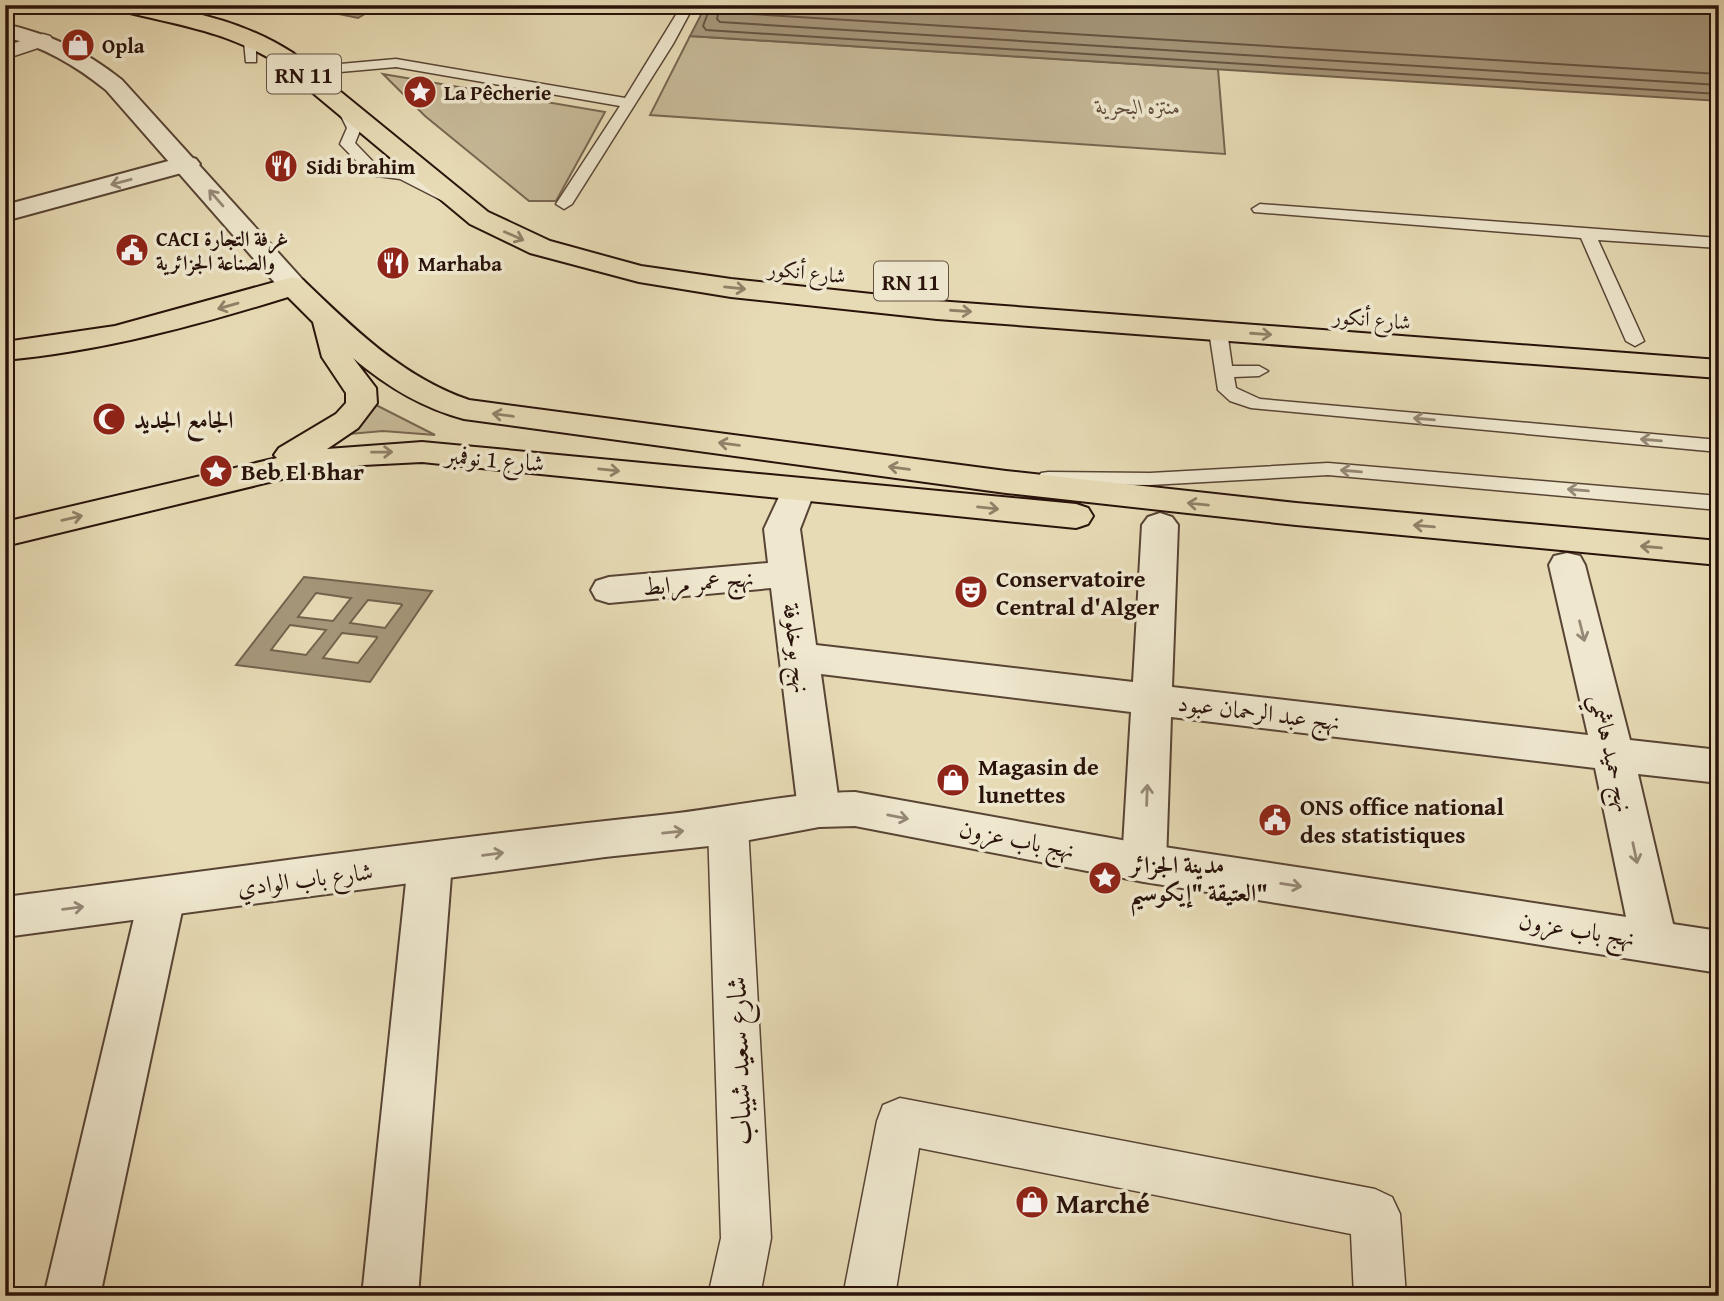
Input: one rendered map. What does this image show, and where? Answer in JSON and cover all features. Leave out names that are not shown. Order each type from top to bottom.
[{"type":"main road","name":"RN 11","points":[[121,5],[242,33]]},
{"type":"main road","name":"شارع أنكور","points":[[173,5],[269,30],[290,40],[506,207],[558,230],[590,240],[698,260],[901,280]]},
{"type":"main road","name":"شارع أنكور","points":[[242,33],[269,47],[456,201],[507,234],[577,259],[686,282],[937,310],[1719,369]]},
{"type":"main road","name":"شارع 1 نوفمبر","points":[[293,286],[326,318],[407,384],[454,407],[797,471]]},
{"type":"main road","points":[[5,356],[175,321],[293,286]]},
{"type":"main road","name":"شارع أنكور","points":[[1064,294],[1719,347]]},
{"type":"main road","points":[[5,534],[195,489],[288,456],[335,430],[358,409],[362,392],[337,358],[326,318]]},
{"type":"main road","points":[[5,351],[101,338]]},
{"type":"main road","name":"شارع 1 نوفمبر","points":[[195,489],[300,464],[377,452],[797,471]]},
{"type":"main road","points":[[797,471],[936,473],[1296,514],[1719,554]]},
{"type":"main road","points":[[797,471],[1160,524],[1719,580]]},
{"type":"street","points":[[5,30],[43,40],[88,64],[114,85],[293,286]]},
{"type":"street","points":[[5,53],[43,40]]},
{"type":"street","points":[[5,213],[187,164]]},
{"type":"street","name":"نهج بوخلوفة","points":[[797,471],[782,529],[819,810]]},
{"type":"street","points":[[1144,863],[1160,524]]},
{"type":"street","name":"نهج حميد هاشمي","points":[[1567,565],[1654,941]]},
{"type":"street","name":"نهج عمر مرابط","points":[[608,590],[788,574]]},
{"type":"street","name":"نهج عبد الرحمان عبود","points":[[799,657],[1719,767]]},
{"type":"street","name":"نهج باب عزون","points":[[605,839],[728,826],[819,810],[855,809],[1144,863],[1719,952]]},
{"type":"street","name":"شارع سعيد شيباب","points":[[728,826],[746,1238],[734,1296]]},
{"type":"street","name":"شارع باب الوادي","points":[[5,917],[605,839]]},
{"type":"street","points":[[390,1296],[429,863]]},
{"type":"street","points":[[72,1296],[162,897]]},
{"type":"street","points":[[869,1296],[900,1121],[1375,1214],[1380,1296]]},
{"type":"lane","points":[[564,204],[688,5]]},
{"type":"lane","points":[[242,33],[250,41],[251,59]]},
{"type":"lane","points":[[329,69],[396,63],[629,103]]},
{"type":"lane","points":[[1260,209],[1719,243]]},
{"type":"lane","points":[[1587,234],[1636,341]]},
{"type":"lane","points":[[1218,331],[1227,390],[1237,397],[1258,404],[1719,446]]},
{"type":"lane","points":[[1224,372],[1259,371]]},
{"type":"lane","points":[[936,473],[1114,479],[1328,469],[1719,503]]},
{"type":"green space","name":"منتزه البحرية","points":[[690,36],[1218,69],[1225,154],[650,115]]},
{"type":"green space","points":[[383,74],[605,112],[556,201],[529,201],[425,116]]},
{"type":"green space","points":[[374,404],[435,435],[383,431],[338,435]]},
{"type":"water","points":[[295,5],[380,5],[358,18]]},
{"type":"water","points":[[706,5],[1719,5],[1719,101],[690,36]]},
{"type":"water","points":[[304,577],[432,591],[370,682],[236,665]],"holes":[[[316,593],[351,598],[333,621],[298,617]],[[368,600],[402,605],[385,628],[350,623]],[[290,625],[326,630],[306,655],[271,650]],[[342,633],[377,637],[358,663],[323,658]]]},
{"type":"place","name":"Opla","points":[[78,45]]},
{"type":"place","name":"La Pêcherie","points":[[420,92]]},
{"type":"place","name":"Sidi brahim","points":[[281,166]]},
{"type":"place","name":"CACI غرفة التجارة والصناعة الجزائرية","points":[[132,250]]},
{"type":"place","name":"Marhaba","points":[[393,263]]},
{"type":"place","name":"الجامع الجديد","points":[[109,419]]},
{"type":"place","name":"Beb El Bhar","points":[[216,471]]},
{"type":"place","name":"Conservatoire Central d'Alger","points":[[971,592]]},
{"type":"place","name":"Magasin de lunettes","points":[[953,780]]},
{"type":"place","name":"ONS office national des statistiques","points":[[1275,820]]},
{"type":"place","name":"مدينة الجزائر العتيقة \"إيكوسيم\"","points":[[1105,878]]},
{"type":"place","name":"Marché","points":[[1032,1202]]}]
